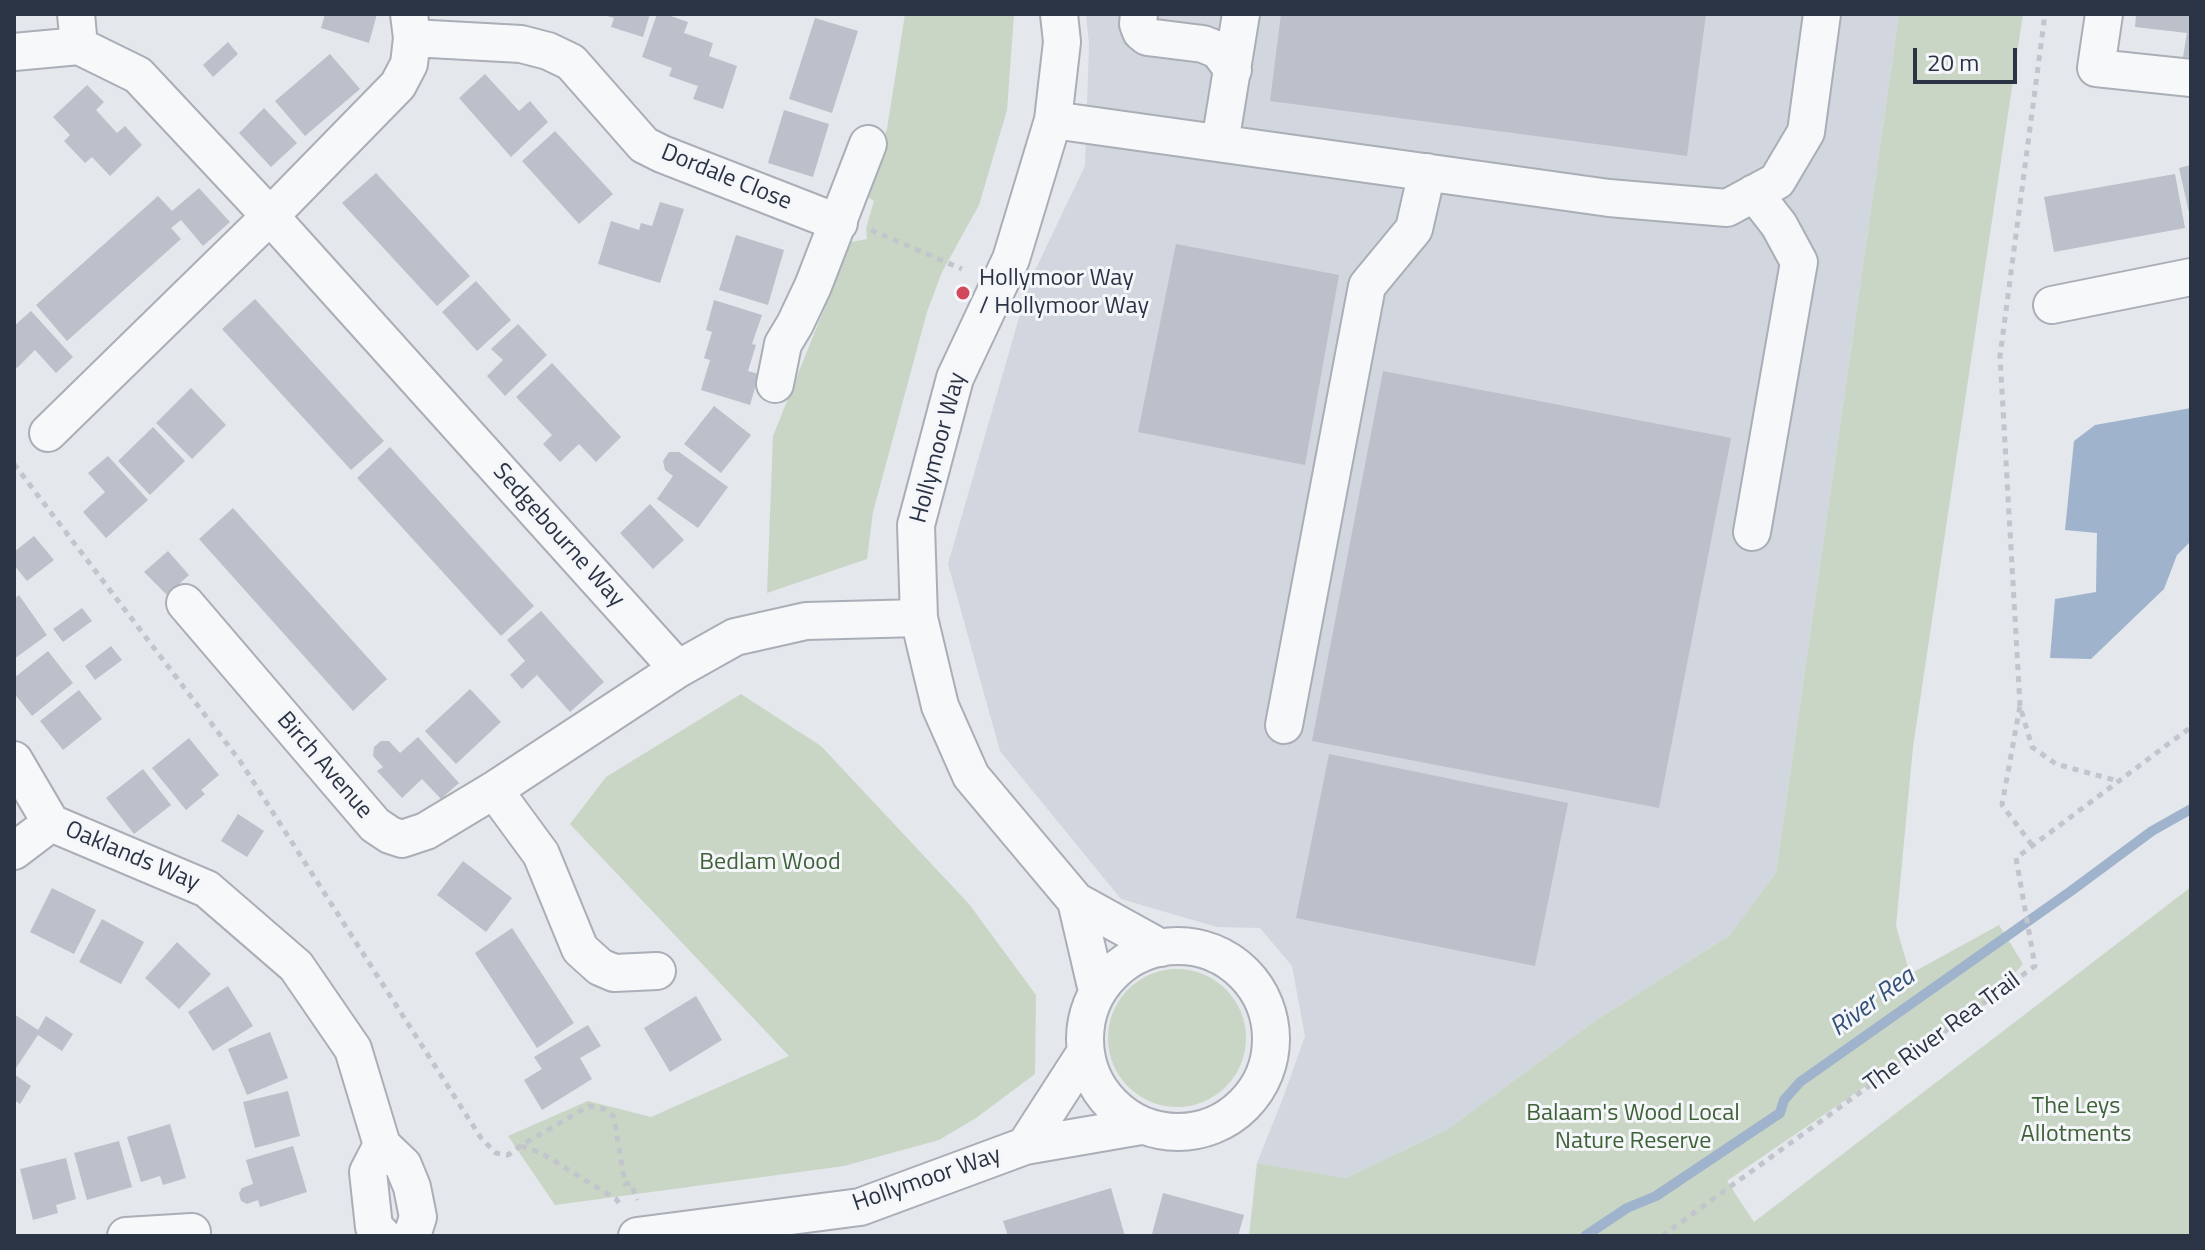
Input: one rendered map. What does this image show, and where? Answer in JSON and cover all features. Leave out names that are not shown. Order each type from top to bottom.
[{"type":"street","name":"Hollymoor Way","points":[[1059,14],[1062,42],[1053,120],[1011,259],[955,378],[916,525],[919,618],[940,706],[971,776],[1076,901],[1161,948]]},
{"type":"street","points":[[1139,14],[1138,24],[1147,37],[1203,44],[1218,50],[1233,70]]},
{"type":"street","points":[[1220,143],[1241,14]]},
{"type":"street","points":[[1053,120],[1609,198],[1727,208],[1777,181],[1806,132],[1822,14]]},
{"type":"street","points":[[2104,14],[2096,68],[2191,78]]},
{"type":"street","points":[[48,433],[270,216],[398,85],[409,64],[411,26]]},
{"type":"street","name":"Dordale Close","points":[[411,26],[548,51],[571,62],[644,145],[839,223]]},
{"type":"street","name":"Sedgebourne Way","points":[[14,52],[77,30],[138,75],[270,216],[678,669]]},
{"type":"street","points":[[775,384],[783,344],[813,286],[868,144]]},
{"type":"street","points":[[1284,725],[1367,286],[1414,229],[1427,172]]},
{"type":"street","points":[[1752,532],[1799,262],[1779,225],[1754,193]]},
{"type":"street","points":[[2052,305],[2191,277]]},
{"type":"street","name":"Birch Avenue","points":[[185,603],[375,825],[402,839],[426,831],[494,790],[678,669]]},
{"type":"street","points":[[678,669],[735,637],[806,621],[919,618]]},
{"type":"street","name":"Oaklands Way","points":[[14,760],[51,823],[207,889],[296,966],[353,1049],[382,1145]]},
{"type":"street","points":[[494,790],[541,854],[580,949],[600,967],[614,973],[657,971]]},
{"type":"street","points":[[14,851],[51,823]]},
{"type":"street","name":"Hollymoor Way","points":[[1076,901],[1097,991]]},
{"type":"street","points":[[1177,945],[1207,950],[1220,956],[1234,964],[1273,1003],[1272,1042],[1266,1071],[1251,1098],[1230,1118],[1202,1130],[1172,1133],[1141,1126],[1115,1108],[1095,1083],[1085,1053],[1086,1021],[1097,991],[1118,967],[1146,951],[1161,948],[1177,945]]},
{"type":"street","points":[[1220,956],[1258,952]]},
{"type":"street","name":"Hollymoor Way","points":[[1025,1146],[1085,1053]]},
{"type":"street","name":"Hollymoor Way","points":[[636,1229],[862,1221],[1025,1146],[1141,1126]]},
{"type":"street","points":[[383,1236],[374,1227],[368,1172],[382,1145],[403,1165],[412,1187],[418,1217],[412,1236]]},
{"type":"street","points":[[126,1236],[192,1232]]},
{"type":"path","points":[[2045,14],[2000,356],[2020,706],[2032,747],[2056,764],[2118,781]]},
{"type":"path","points":[[839,223],[866,228],[962,269]]},
{"type":"path","points":[[14,464],[240,761],[481,1138],[496,1153],[508,1155],[589,1106],[604,1109],[614,1117],[625,1184],[631,1183],[641,1214],[636,1229]]},
{"type":"path","points":[[2020,706],[2002,805],[2032,845]]},
{"type":"path","name":"The River Rea Trail","points":[[1662,1236],[2035,966],[2016,858],[2191,727]]},
{"type":"path","points":[[520,1146],[541,1153],[616,1199],[636,1229]]},
{"type":"shaded area","points":[[1086,14],[1899,14],[1776,873],[1730,935],[1595,1021],[1448,1129],[1346,1178],[1257,1163],[1305,1036],[1292,966],[1260,928],[1217,927],[1121,899],[1000,751],[948,564],[1029,283],[1085,166],[1089,44]]},
{"type":"green space","points":[[905,14],[1014,14],[1007,110],[979,205],[942,272],[927,312],[873,512],[867,559],[767,593],[773,436],[851,242],[867,239],[866,228],[874,201],[863,194],[887,129]]},
{"type":"green space","name":"Balaam's Wood Local Nature Reserve","points":[[1899,14],[2023,14],[1913,747],[1896,926],[1910,974],[1999,925],[2023,964],[1987,1003],[1727,1181],[1754,1222],[2191,887],[2191,1236],[1249,1236],[1257,1163],[1346,1178],[1448,1129],[1595,1021],[1730,935],[1776,873]]},
{"type":"green space","name":"Bedlam Wood","points":[[741,694],[821,746],[969,904],[1036,995],[1035,1074],[976,1118],[939,1140],[844,1166],[555,1205],[508,1136],[588,1101],[651,1117],[789,1056],[570,824],[606,777]]},
{"type":"green space","points":[[1177,969],[1203,975],[1225,990],[1240,1012],[1246,1038],[1240,1064],[1225,1086],[1203,1101],[1177,1107],[1151,1101],[1129,1086],[1114,1064],[1108,1038],[1114,1012],[1129,990],[1151,975]]},
{"type":"water","points":[[2191,408],[2191,541],[2177,555],[2164,589],[2091,659],[2050,658],[2055,599],[2096,592],[2097,533],[2065,530],[2074,441],[2095,425]]},
{"type":"building","points":[[325,14],[377,14],[369,43],[321,28]]},
{"type":"building","points":[[650,14],[643,37],[611,27],[614,18],[604,15]]},
{"type":"building","points":[[657,14],[688,22],[684,33],[713,43],[709,56],[737,66],[723,109],[693,99],[698,86],[669,76],[672,68],[642,57]]},
{"type":"building","points":[[1281,14],[1706,14],[1687,156],[1270,101]]},
{"type":"building","points":[[2136,14],[2191,14],[2191,58],[2183,57],[2187,33],[2135,27]]},
{"type":"building","points":[[815,18],[858,31],[832,113],[789,99]]},
{"type":"building","points":[[228,42],[238,54],[213,77],[203,65]]},
{"type":"building","points":[[330,54],[360,89],[305,136],[275,101]]},
{"type":"building","points":[[485,74],[519,111],[530,101],[548,122],[511,157],[459,98]]},
{"type":"building","points":[[87,85],[104,102],[96,110],[117,133],[125,126],[142,145],[110,176],[92,157],[85,163],[64,141],[70,135],[53,117]]},
{"type":"building","points":[[264,108],[297,143],[271,167],[239,133]]},
{"type":"building","points":[[784,110],[829,124],[813,177],[768,163]]},
{"type":"building","points":[[555,131],[613,194],[579,224],[522,161]]},
{"type":"building","points":[[2191,165],[2191,217],[2190,217],[2179,168]]},
{"type":"building","points":[[376,173],[470,276],[437,306],[342,203]]},
{"type":"building","points":[[2175,174],[2185,228],[2054,252],[2044,197]]},
{"type":"building","points":[[199,188],[230,222],[203,246],[181,220],[171,228],[181,239],[67,341],[36,305],[158,196],[172,211]]},
{"type":"building","points":[[660,202],[684,209],[660,283],[598,264],[611,221],[639,230],[641,223],[652,226]]},
{"type":"building","points":[[736,235],[784,250],[768,305],[719,290]]},
{"type":"building","points":[[1176,244],[1339,275],[1305,465],[1138,432]]},
{"type":"building","points":[[476,281],[511,320],[477,351],[442,312]]},
{"type":"building","points":[[255,299],[384,441],[351,470],[222,329]]},
{"type":"building","points":[[714,300],[762,315],[752,344],[756,345],[748,371],[759,374],[750,405],[701,390],[710,360],[704,358],[712,332],[706,330]]},
{"type":"building","points":[[31,311],[73,357],[56,373],[35,350],[17,368],[14,365],[14,326]]},
{"type":"building","points":[[518,324],[547,355],[505,396],[487,376],[503,360],[491,349]]},
{"type":"building","points":[[552,363],[621,437],[596,462],[579,444],[560,462],[543,444],[552,435],[516,397]]},
{"type":"building","points":[[1383,371],[1731,438],[1659,808],[1312,741]]},
{"type":"building","points":[[191,388],[226,425],[192,459],[156,423]]},
{"type":"building","points":[[714,406],[751,435],[721,473],[684,444]]},
{"type":"building","points":[[153,427],[185,461],[150,495],[118,461]]},
{"type":"building","points":[[390,447],[534,606],[501,636],[357,478]]},
{"type":"building","points":[[669,452],[679,452],[728,487],[698,528],[657,499],[673,476],[665,470],[663,461]]},
{"type":"building","points":[[108,456],[148,500],[106,538],[83,512],[105,492],[88,473]]},
{"type":"building","points":[[650,504],[684,540],[653,569],[620,533]]},
{"type":"building","points":[[233,508],[387,679],[353,711],[199,539]]},
{"type":"building","points":[[34,536],[54,560],[27,581],[14,565],[14,552]]},
{"type":"building","points":[[168,551],[189,575],[167,595],[144,572]]},
{"type":"building","points":[[19,595],[47,635],[14,659],[14,599]]},
{"type":"building","points":[[82,608],[92,621],[63,642],[53,629]]},
{"type":"building","points":[[541,611],[604,682],[570,712],[537,675],[522,689],[510,675],[525,661],[507,640]]},
{"type":"building","points":[[111,646],[122,660],[95,680],[85,666]]},
{"type":"building","points":[[48,651],[73,683],[32,716],[14,693],[14,678]]},
{"type":"building","points":[[470,689],[501,722],[456,764],[425,731]]},
{"type":"building","points":[[79,690],[102,719],[63,750],[40,721]]},
{"type":"building","points":[[418,737],[459,783],[441,799],[422,779],[402,798],[377,771],[383,767],[373,756],[374,747],[381,741],[389,741],[400,753]]},
{"type":"building","points":[[189,738],[219,775],[201,790],[205,794],[186,810],[152,768]]},
{"type":"building","points":[[1329,754],[1568,803],[1535,966],[1296,918]]},
{"type":"building","points":[[143,769],[171,805],[134,834],[106,798]]},
{"type":"building","points":[[238,814],[264,831],[247,857],[221,841]]},
{"type":"building","points":[[463,861],[512,898],[486,932],[437,895]]},
{"type":"building","points":[[52,888],[96,910],[74,954],[30,932]]},
{"type":"building","points":[[102,919],[144,942],[121,984],[79,962]]},
{"type":"building","points":[[512,928],[574,1023],[537,1048],[475,953]]},
{"type":"building","points":[[177,942],[211,974],[179,1009],[145,978]]},
{"type":"building","points":[[228,986],[253,1026],[213,1051],[188,1012]]},
{"type":"building","points":[[696,996],[722,1040],[670,1072],[644,1028]]},
{"type":"building","points":[[14,1014],[38,1030],[46,1016],[73,1034],[62,1051],[38,1035],[14,1071]]},
{"type":"building","points":[[588,1025],[601,1046],[580,1058],[592,1079],[542,1110],[524,1080],[542,1069],[534,1057]]},
{"type":"building","points":[[270,1032],[288,1078],[247,1095],[228,1049]]},
{"type":"building","points":[[14,1074],[31,1086],[20,1104],[14,1100]]},
{"type":"building","points":[[288,1091],[300,1136],[255,1148],[243,1102]]},
{"type":"building","points":[[170,1124],[186,1178],[163,1185],[160,1176],[141,1182],[127,1137]]},
{"type":"building","points":[[119,1141],[132,1187],[87,1200],[74,1153]]},
{"type":"building","points":[[293,1146],[307,1192],[260,1207],[258,1200],[247,1204],[241,1201],[239,1193],[242,1188],[253,1184],[246,1160]]},
{"type":"building","points":[[66,1158],[76,1199],[56,1205],[58,1213],[33,1220],[20,1169]]},
{"type":"building","points":[[1111,1188],[1125,1236],[1008,1236],[1003,1221]]},
{"type":"building","points":[[1163,1193],[1244,1215],[1238,1236],[1152,1234]]},
{"type":"waterway","name":"River Rea","points":[[1585,1236],[1627,1208],[1656,1196],[1780,1113],[1784,1100],[1800,1082],[2152,831],[2191,809]]},
{"type":"place","name":"Hollymoor Way / Hollymoor Way","points":[[963,293]]},
{"type":"park label","name":"The Leys Allotments","points":[[2076,1121]]}]
